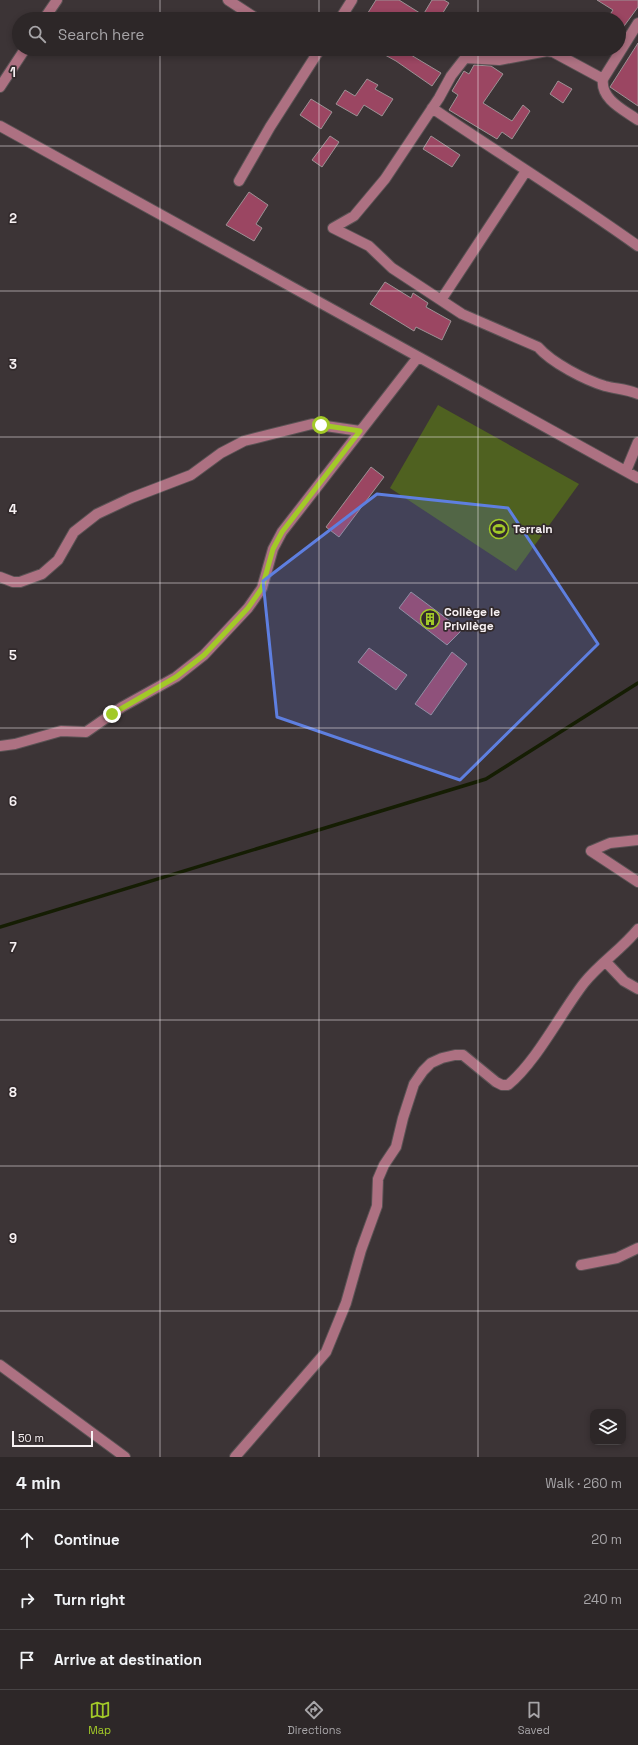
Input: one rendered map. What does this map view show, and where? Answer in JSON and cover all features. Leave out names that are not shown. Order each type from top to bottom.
[{"type":"street","points":[[49,12],[57,0]]},
{"type":"street","points":[[228,0],[247,12]]},
{"type":"street","points":[[344,12],[352,0]]},
{"type":"street","points":[[626,42],[638,23]]},
{"type":"street","points":[[0,87],[20,56]]},
{"type":"street","points":[[239,181],[270,127],[315,56]]},
{"type":"street","points":[[518,56],[499,60],[465,58],[457,67],[432,108],[384,179],[354,216],[332,228],[369,246],[392,268],[471,318],[538,347],[546,356],[588,379],[605,386],[626,389],[638,394]]},
{"type":"street","points":[[561,56],[603,79]]},
{"type":"street","points":[[617,56],[603,79],[602,84],[611,101],[638,120]]},
{"type":"street","points":[[432,108],[598,217],[638,246]]},
{"type":"street","points":[[0,126],[638,478]]},
{"type":"street","points":[[441,300],[526,171]]},
{"type":"street","points":[[0,746],[15,744],[61,731],[86,732],[122,707],[176,677],[204,655],[248,608],[257,595],[263,584],[273,549],[282,532],[418,357]]},
{"type":"street","points":[[0,578],[13,582],[20,582],[42,574],[58,560],[74,532],[92,517],[131,498],[191,475],[221,453],[244,441],[312,424],[360,431]]},
{"type":"street","points":[[626,471],[638,442]]},
{"type":"street","points":[[638,840],[610,844],[591,851],[638,882]]},
{"type":"street","points":[[235,1457],[293,1392],[326,1352],[346,1303],[361,1250],[377,1206],[378,1179],[384,1165],[396,1147],[403,1118],[414,1084],[423,1071],[431,1063],[442,1058],[463,1055],[496,1082],[508,1085],[529,1062],[585,982],[626,944],[638,929]]},
{"type":"street","points":[[606,962],[624,981],[638,989]]},
{"type":"street","points":[[581,1265],[617,1258],[638,1248]]},
{"type":"street","points":[[0,1365],[125,1457]]},
{"type":"highlighted area","points":[[377,494],[508,508],[598,644],[460,780],[277,717],[263,581]]},
{"type":"green space","name":"Terrain","points":[[438,405],[579,484],[516,571],[390,488]]},
{"type":"building","points":[[376,0],[399,0],[418,12],[368,12]]},
{"type":"building","points":[[432,0],[444,0],[449,3],[443,12],[425,12]]},
{"type":"building","points":[[597,0],[638,0],[638,7],[626,23],[626,12],[612,12],[613,10]]},
{"type":"building","points":[[638,43],[638,106],[610,87]]},
{"type":"building","points":[[387,56],[413,56],[441,73],[432,86]]},
{"type":"building","points":[[474,65],[491,66],[503,74],[483,103],[512,121],[523,105],[530,111],[512,139],[502,132],[497,139],[449,110],[458,95],[452,91],[464,71],[469,74]]},
{"type":"building","points":[[367,79],[378,85],[375,89],[393,99],[382,116],[364,105],[357,116],[336,104],[345,90],[355,96]]},
{"type":"building","points":[[558,81],[572,89],[563,103],[550,94]]},
{"type":"building","points":[[311,99],[332,112],[321,129],[300,115]]},
{"type":"building","points":[[330,136],[339,142],[322,167],[312,160]]},
{"type":"building","points":[[431,136],[460,155],[452,167],[423,149]]},
{"type":"building","points":[[249,192],[268,205],[256,224],[262,228],[254,241],[226,225]]},
{"type":"building","points":[[385,282],[411,298],[413,293],[428,303],[426,307],[451,321],[442,340],[416,327],[414,331],[370,304]]},
{"type":"building","points":[[371,467],[384,477],[339,537],[326,527]]},
{"type":"building","name":"Collège le Privilège","points":[[411,592],[462,630],[447,645],[399,608]]},
{"type":"building","points":[[369,648],[407,675],[396,690],[358,662]]},
{"type":"building","name":"Collège le Privilège","points":[[452,652],[467,664],[431,715],[415,704]]},
{"type":"waterway","points":[[0,927],[486,779],[638,683]]},
{"type":"place","name":"Terrain","points":[[499,529]]},
{"type":"place","name":"Collège le Privilège","points":[[430,619]]},
{"type":"route","points":[[112,714],[176,677],[204,655],[248,608],[262,588],[276,541],[305,501],[360,431],[321,425]]}]
